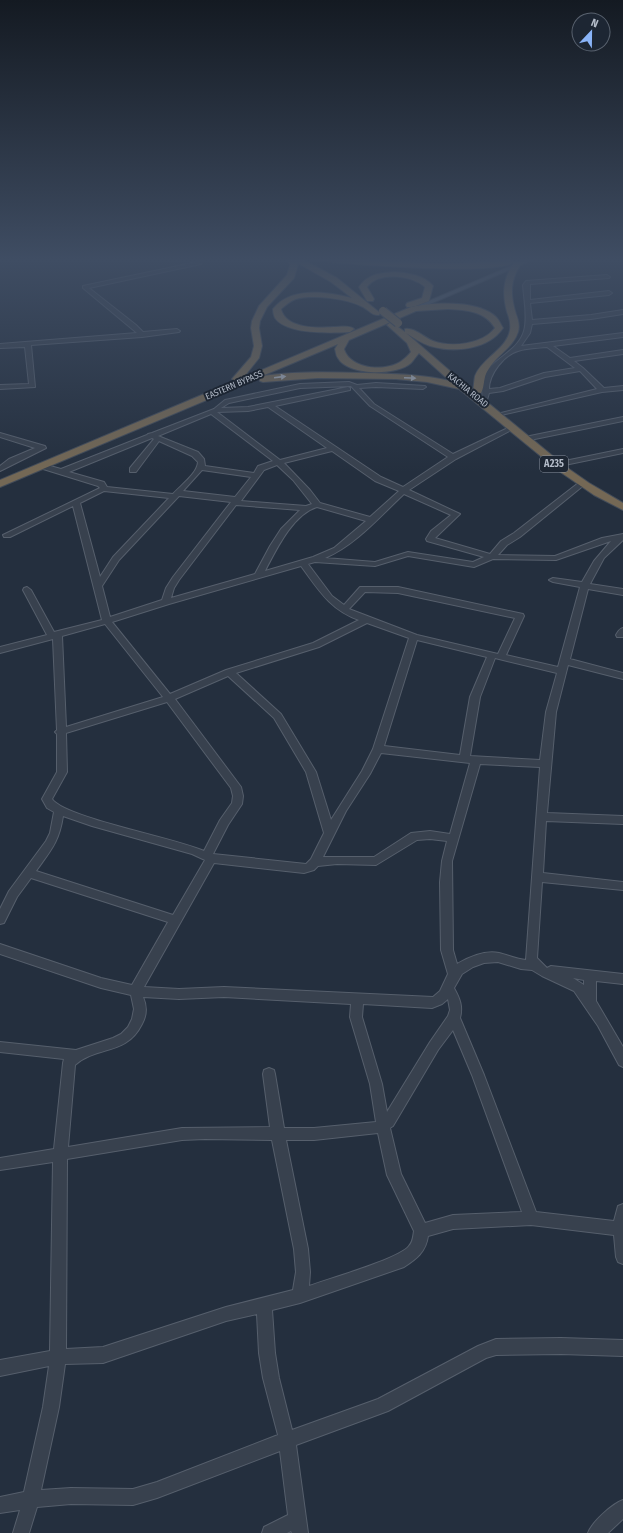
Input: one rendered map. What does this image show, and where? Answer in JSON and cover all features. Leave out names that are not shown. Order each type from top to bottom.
[{"type":"highway","points":[[239,380],[255,358],[258,346],[255,330]]},
{"type":"highway","points":[[329,330],[341,330]]},
{"type":"highway","name":"EASTERN BYPASS","points":[[0,484],[239,380],[349,330]]},
{"type":"highway","name":"EASTERN BYPASS","points":[[2,473],[367,330]]},
{"type":"highway","name":"KACHIA ROAD","points":[[400,330],[411,343],[484,405],[496,412],[512,428],[555,464],[581,483],[623,507]]},
{"type":"highway","name":"A235","points":[[405,330],[484,394],[496,412]]},
{"type":"highway","points":[[408,331],[436,345],[454,347],[480,342],[494,336],[498,330]]},
{"type":"highway","points":[[484,394],[479,380],[483,371],[505,346],[514,330]]},
{"type":"highway","points":[[345,339],[339,345],[338,350],[342,358],[353,366],[374,370],[394,368],[408,362],[415,352],[411,343]]},
{"type":"highway","points":[[239,380],[321,374],[428,379],[463,387]]},
{"type":"street","points":[[137,330],[142,335]]},
{"type":"street","points":[[516,349],[527,333],[528,330]]},
{"type":"street","points":[[0,346],[177,331]]},
{"type":"street","points":[[581,370],[544,375],[501,390],[484,394],[488,374],[510,352],[516,349],[623,335]]},
{"type":"street","points":[[0,387],[32,386],[28,346],[23,344]]},
{"type":"street","points":[[548,344],[581,370],[602,390]]},
{"type":"street","points":[[569,360],[623,352]]},
{"type":"street","points":[[214,411],[227,401],[283,389],[300,386],[349,384],[354,385],[354,388],[372,405],[453,457]]},
{"type":"street","points":[[61,472],[154,437],[214,411],[242,410],[376,385],[423,387]]},
{"type":"street","points":[[496,412],[602,390],[623,388]]},
{"type":"street","points":[[270,405],[378,479],[456,514],[434,533],[430,539],[453,544],[458,547],[492,557],[556,558],[606,540],[622,537]]},
{"type":"street","points":[[214,411],[279,462],[317,505]]},
{"type":"street","points":[[525,439],[623,419]]},
{"type":"street","points":[[0,650],[304,564],[337,550],[404,490],[453,457],[512,428]]},
{"type":"street","points":[[0,435],[42,448],[12,461],[2,473]]},
{"type":"street","points":[[98,586],[116,559],[201,468],[201,459],[195,454],[154,437]]},
{"type":"street","points":[[133,470],[154,437]]},
{"type":"street","points":[[166,602],[170,588],[176,579],[237,501],[255,475],[262,468],[279,462],[334,448]]},
{"type":"street","points":[[555,464],[623,452]]},
{"type":"street","points":[[43,466],[101,484],[104,486],[103,488]]},
{"type":"street","points":[[201,468],[255,475]]},
{"type":"street","points":[[316,559],[375,564],[408,554],[474,565],[492,557],[504,543],[517,535],[581,483]]},
{"type":"street","points":[[7,535],[76,503],[103,488],[306,508],[317,505],[371,520]]},
{"type":"street","points":[[76,503],[106,621],[169,698],[236,787],[238,796],[237,804],[224,823],[209,857],[134,991]]},
{"type":"street","points":[[258,576],[284,531],[306,508]]},
{"type":"street","points":[[622,537],[600,557],[591,570],[585,584],[551,712],[545,764],[531,959],[537,967],[573,984],[580,989],[590,1002],[623,1059]]},
{"type":"street","points":[[304,564],[329,598],[344,610],[366,620],[414,637],[496,656],[623,676]]},
{"type":"street","points":[[553,580],[585,584],[623,592]]},
{"type":"street","points":[[344,610],[363,589],[386,589],[398,590],[520,616],[496,656],[476,697],[464,759]]},
{"type":"street","points":[[27,590],[55,635],[63,766],[62,775],[49,791],[47,799],[51,805],[58,810],[92,822],[222,860],[304,869],[310,867],[378,749],[414,637]]},
{"type":"street","points":[[60,732],[169,698],[229,672],[316,645],[366,620]]},
{"type":"street","points":[[229,672],[278,716],[311,772],[329,833]]},
{"type":"street","points":[[378,749],[464,759],[545,764]]},
{"type":"street","points":[[454,974],[447,950],[447,861],[476,760]]},
{"type":"street","points":[[0,920],[13,894],[50,843],[55,833],[58,810]]},
{"type":"street","points":[[542,817],[623,820]]},
{"type":"street","points":[[314,862],[337,860],[376,861],[415,836],[430,835],[453,838]]},
{"type":"street","points":[[29,873],[175,920]]},
{"type":"street","points":[[537,877],[623,886]]},
{"type":"street","points":[[0,949],[101,983],[134,991],[179,994],[224,992],[432,1003],[440,1000],[445,995],[454,974],[474,961],[492,957],[501,958],[520,965],[623,979]]},
{"type":"street","points":[[590,975],[590,1002]]},
{"type":"street","points":[[0,1164],[182,1134],[314,1134],[383,1126],[388,1122],[434,1046],[454,1018],[456,1010],[448,988]]},
{"type":"street","points":[[0,1047],[75,1055],[124,1040],[131,1034],[140,1013],[140,1004],[134,991]]},
{"type":"street","points":[[0,1368],[58,1357],[90,1357],[103,1355],[226,1314],[300,1296],[399,1262],[414,1252],[420,1241],[421,1231],[394,1175],[383,1126],[376,1084],[356,1017],[358,999]]},
{"type":"street","points":[[454,1018],[478,1075],[531,1218]]},
{"type":"street","points":[[21,1533],[31,1499],[51,1407],[58,1357],[60,1155],[67,1071],[69,1063],[75,1055]]},
{"type":"street","points":[[269,1074],[278,1134],[301,1249],[304,1272],[300,1296]]},
{"type":"street","points":[[623,1211],[623,1257]]},
{"type":"street","points":[[421,1231],[453,1222],[531,1218],[622,1229]]},
{"type":"street","points":[[264,1305],[265,1341],[270,1372],[287,1441],[298,1526],[270,1533]]},
{"type":"street","points":[[0,1505],[31,1499],[71,1496],[112,1498],[133,1497],[156,1490],[219,1465],[382,1405],[483,1351],[496,1347],[561,1346],[623,1348]]},
{"type":"street","points":[[596,1533],[623,1508]]}]
